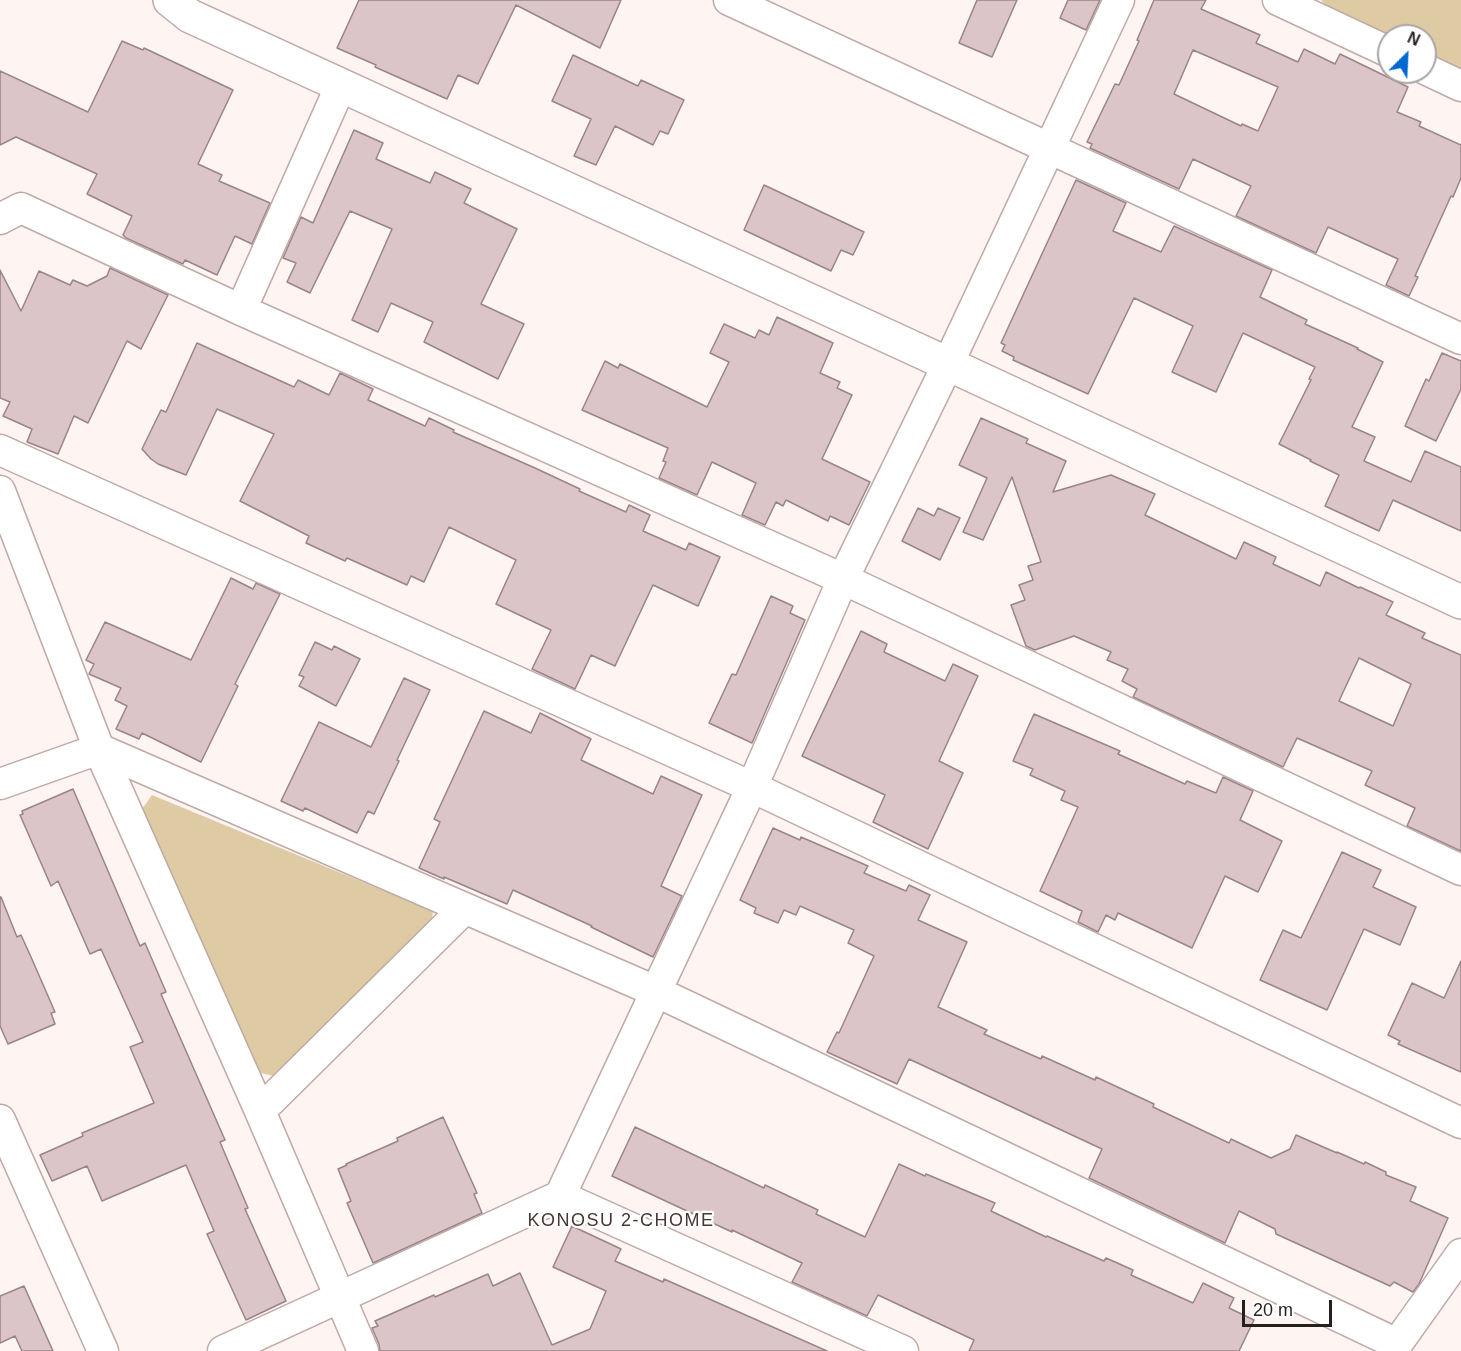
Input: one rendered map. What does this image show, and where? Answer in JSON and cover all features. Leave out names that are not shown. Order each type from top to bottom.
[{"type":"street","points":[[170,0],[190,16],[1461,602]]},
{"type":"street","points":[[729,0],[1461,339]]},
{"type":"street","points":[[223,1351],[560,1196],[752,787],[843,579],[948,364],[1119,0]]},
{"type":"street","points":[[1285,1],[1377,46]]},
{"type":"street","points":[[1437,75],[1461,86]]},
{"type":"street","points":[[242,310],[341,85]]},
{"type":"street","points":[[0,219],[21,208],[242,310],[843,579],[1461,870]]},
{"type":"street","points":[[0,450],[752,787],[1461,1123]]},
{"type":"street","points":[[0,491],[99,749],[260,1111],[363,1351]]},
{"type":"street","points":[[0,784],[99,749],[655,991],[1395,1348],[1461,1254]]},
{"type":"street","points":[[260,1111],[464,909]]},
{"type":"street","points":[[0,1120],[103,1351]]},
{"type":"street","points":[[560,1196],[903,1351]]},
{"type":"shaded area","points":[[1321,0],[1461,0],[1461,70],[1437,59],[1437,24],[1377,24],[1377,30],[1326,6]]},
{"type":"shaded area","points":[[152,795],[433,911],[431,927],[278,1077],[257,1072],[140,812]]},
{"type":"building","points":[[359,0],[621,0],[600,48],[516,5],[478,84],[458,75],[447,99],[337,48]]},
{"type":"building","points":[[977,0],[1017,0],[992,57],[959,43]]},
{"type":"building","points":[[1068,0],[1100,0],[1086,30],[1060,18]]},
{"type":"building","points":[[1154,0],[1206,0],[1201,9],[1260,35],[1256,43],[1298,62],[1304,49],[1335,64],[1340,54],[1377,72],[1377,84],[1402,84],[1408,87],[1397,112],[1421,122],[1419,126],[1461,145],[1461,178],[1415,276],[1418,277],[1409,296],[1386,285],[1398,259],[1328,227],[1316,253],[1236,216],[1251,186],[1193,159],[1179,189],[1090,148],[1092,144],[1087,142],[1115,84],[1119,85],[1139,41],[1137,40]],"holes":[[[1193,50],[1278,87],[1258,131],[1242,124],[1241,126],[1174,94]]]},
{"type":"building","points":[[122,41],[143,50],[144,48],[233,90],[198,164],[222,175],[219,181],[270,203],[252,244],[235,236],[217,275],[185,260],[183,264],[126,238],[123,235],[132,216],[87,194],[97,174],[16,137],[0,145],[0,71],[88,112]]},
{"type":"building","points":[[573,55],[638,86],[641,80],[684,100],[668,134],[660,131],[653,145],[615,126],[596,165],[574,156],[591,119],[552,101]]},
{"type":"building","points":[[354,130],[383,143],[376,159],[430,183],[435,172],[471,189],[464,203],[517,229],[481,304],[524,324],[498,379],[424,342],[433,322],[391,303],[378,332],[352,320],[392,229],[350,211],[310,293],[287,282],[296,263],[283,258],[301,217],[313,223]]},
{"type":"building","points":[[1076,180],[1126,203],[1113,231],[1161,252],[1174,226],[1272,270],[1260,297],[1307,320],[1305,324],[1383,362],[1352,427],[1375,437],[1364,461],[1411,482],[1425,451],[1461,467],[1461,531],[1393,500],[1379,531],[1325,506],[1339,475],[1279,444],[1311,380],[1309,379],[1315,367],[1243,333],[1216,392],[1172,372],[1193,326],[1134,298],[1088,394],[1013,360],[1014,357],[1002,351],[1005,345],[1001,343]]},
{"type":"building","points":[[764,185],[864,232],[853,255],[841,250],[831,271],[744,230]]},
{"type":"building","points":[[110,268],[168,295],[141,349],[127,341],[88,423],[74,416],[58,454],[27,442],[32,429],[3,416],[10,402],[0,398],[0,270],[21,311],[39,271],[70,285],[73,280],[87,286],[107,276]]},
{"type":"building","points":[[777,317],[833,343],[820,373],[840,382],[837,388],[852,395],[822,459],[870,482],[849,525],[830,516],[828,521],[786,500],[783,506],[776,502],[765,525],[742,515],[756,483],[712,462],[697,495],[659,478],[666,462],[663,461],[668,448],[582,410],[605,361],[618,368],[620,364],[707,407],[729,362],[710,353],[724,324],[755,338],[759,330],[769,335]]},
{"type":"building","points":[[197,343],[294,387],[298,380],[329,395],[340,373],[373,389],[368,400],[425,426],[429,418],[454,430],[453,432],[626,512],[629,505],[650,515],[643,531],[686,550],[689,543],[720,557],[698,606],[653,585],[615,666],[591,655],[575,689],[532,669],[551,630],[496,604],[516,560],[449,527],[424,582],[411,576],[407,585],[347,558],[345,561],[306,543],[309,536],[240,501],[274,434],[217,409],[186,475],[151,459],[142,449],[161,410],[166,412]]},
{"type":"building","points":[[1442,353],[1461,361],[1461,389],[1436,441],[1405,426],[1426,379],[1429,381]]},
{"type":"building","points":[[981,418],[1028,439],[1026,443],[1066,461],[1053,492],[1111,475],[1155,494],[1145,515],[1236,559],[1244,542],[1276,557],[1273,564],[1320,586],[1326,572],[1393,602],[1386,615],[1425,633],[1422,638],[1461,655],[1461,851],[1407,826],[1415,808],[1365,785],[1372,771],[1297,738],[1283,767],[1133,697],[1137,689],[1122,681],[1128,669],[1107,660],[1111,652],[1074,636],[1035,650],[1026,646],[1011,605],[1025,600],[1019,585],[1033,580],[1028,566],[1041,562],[1012,477],[983,540],[963,532],[987,478],[959,465]],"holes":[[[1359,658],[1411,684],[1393,726],[1339,701]]]},
{"type":"building","points":[[918,508],[934,516],[938,508],[960,518],[940,560],[902,541]]},
{"type":"building","points":[[231,578],[253,589],[256,583],[280,594],[235,684],[238,686],[201,762],[142,733],[139,739],[116,729],[127,706],[115,700],[121,688],[89,674],[94,664],[86,660],[105,622],[191,660]]},
{"type":"building","points":[[771,596],[793,606],[790,613],[805,620],[752,743],[709,723],[732,674],[736,675]]},
{"type":"building","points":[[861,631],[887,644],[884,652],[945,681],[953,664],[978,676],[939,761],[963,773],[928,849],[873,822],[885,795],[802,756]]},
{"type":"building","points":[[315,642],[332,650],[334,646],[360,659],[336,706],[299,686],[304,677],[299,675]]},
{"type":"building","points":[[404,678],[430,690],[374,814],[368,811],[357,833],[305,808],[303,811],[281,801],[319,722],[371,747]]},
{"type":"building","points":[[484,711],[531,733],[540,713],[591,739],[581,760],[653,794],[661,776],[702,795],[661,886],[682,896],[653,957],[513,890],[507,904],[419,868],[440,822],[434,819]]},
{"type":"building","points":[[1034,714],[1120,751],[1118,754],[1185,784],[1187,781],[1216,793],[1223,777],[1253,791],[1240,820],[1282,841],[1258,892],[1225,876],[1192,948],[1118,913],[1115,920],[1106,915],[1098,932],[1078,922],[1082,911],[1040,891],[1078,807],[1061,800],[1065,791],[1030,775],[1033,769],[1013,761]]},
{"type":"building","points":[[73,789],[140,946],[145,943],[166,992],[161,994],[225,1140],[220,1142],[248,1208],[245,1209],[286,1301],[246,1320],[207,1234],[214,1231],[186,1165],[102,1201],[87,1166],[52,1181],[40,1155],[83,1136],[82,1133],[154,1103],[130,1047],[143,1042],[101,949],[90,954],[58,881],[51,886],[20,815],[23,814],[22,811]]},
{"type":"building","points":[[773,828],[800,840],[801,837],[868,866],[864,873],[906,891],[909,885],[930,895],[918,920],[967,942],[938,1007],[987,1030],[984,1034],[1041,1059],[1042,1056],[1095,1080],[1096,1077],[1229,1143],[1231,1139],[1271,1158],[1290,1149],[1296,1135],[1364,1164],[1365,1162],[1386,1172],[1386,1175],[1416,1187],[1410,1201],[1448,1218],[1419,1284],[1413,1292],[1394,1282],[1390,1286],[1276,1234],[1275,1229],[1239,1211],[1225,1243],[1089,1178],[1102,1149],[909,1059],[897,1084],[827,1052],[837,1032],[839,1033],[874,956],[848,943],[854,930],[800,906],[796,915],[784,910],[778,923],[754,913],[756,908],[740,900]]},
{"type":"building","points":[[1342,852],[1381,870],[1373,887],[1416,907],[1400,945],[1364,929],[1327,1010],[1260,980],[1283,930],[1301,938]]},
{"type":"building","points":[[0,897],[17,937],[21,935],[55,1012],[51,1013],[55,1024],[8,1044],[0,1026]]},
{"type":"building","points":[[1461,961],[1461,1072],[1398,1044],[1400,1041],[1388,1035],[1412,983],[1444,998]]},
{"type":"building","points":[[443,1117],[477,1193],[474,1194],[482,1213],[373,1263],[347,1203],[351,1201],[338,1169]]},
{"type":"building","points":[[635,1127],[764,1188],[765,1185],[818,1210],[816,1214],[865,1237],[899,1164],[995,1203],[991,1211],[1046,1237],[1104,1261],[1106,1258],[1133,1270],[1131,1275],[1193,1303],[1203,1283],[1234,1298],[1229,1308],[1254,1320],[1239,1351],[969,1351],[974,1340],[878,1295],[867,1316],[792,1282],[802,1263],[612,1176]]},
{"type":"building","points":[[572,1226],[621,1249],[615,1261],[663,1282],[664,1279],[827,1351],[380,1351],[372,1328],[378,1326],[375,1321],[488,1274],[493,1286],[520,1273],[552,1345],[590,1329],[606,1291],[553,1267]]},
{"type":"building","points":[[24,1286],[53,1351],[22,1351],[15,1336],[0,1343],[0,1296]]},
{"type":"district","name":"KONOSU 2-CHOME","points":[[621,1221]]}]
